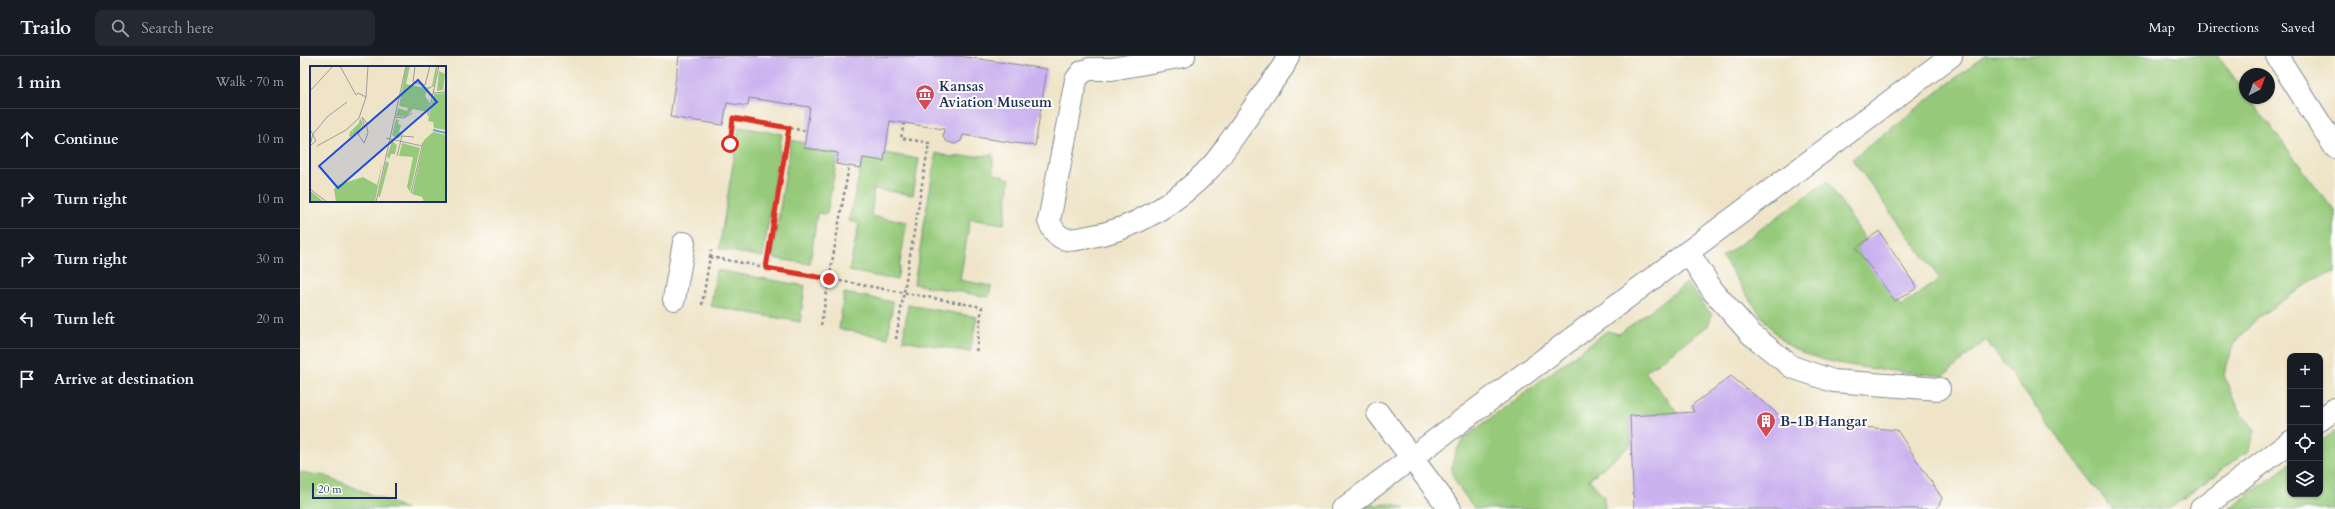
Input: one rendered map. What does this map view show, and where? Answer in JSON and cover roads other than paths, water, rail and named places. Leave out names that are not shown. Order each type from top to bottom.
[{"type":"street","points":[[1184,56],[1112,68],[1090,68],[1082,72],[1076,80],[1049,221],[1053,230],[1060,237],[1069,241],[1108,234],[1148,216],[1183,193],[1211,168],[1283,67],[1288,56]]},
{"type":"street","points":[[1343,509],[1951,56]]},
{"type":"street","points":[[2277,56],[2335,146]]},
{"type":"street","points":[[674,299],[684,242]]},
{"type":"street","points":[[1688,252],[1713,291],[1751,334],[1792,367],[1834,381],[1939,389]]},
{"type":"street","points":[[2323,418],[2335,409]]},
{"type":"street","points":[[1378,413],[1450,509]]},
{"type":"street","points":[[2201,509],[2287,444]]},
{"type":"place","name":"Kansas Aviation Museum","points":[[925,111]]},
{"type":"place","name":"B-1B Hangar","points":[[1766,438]]}]
